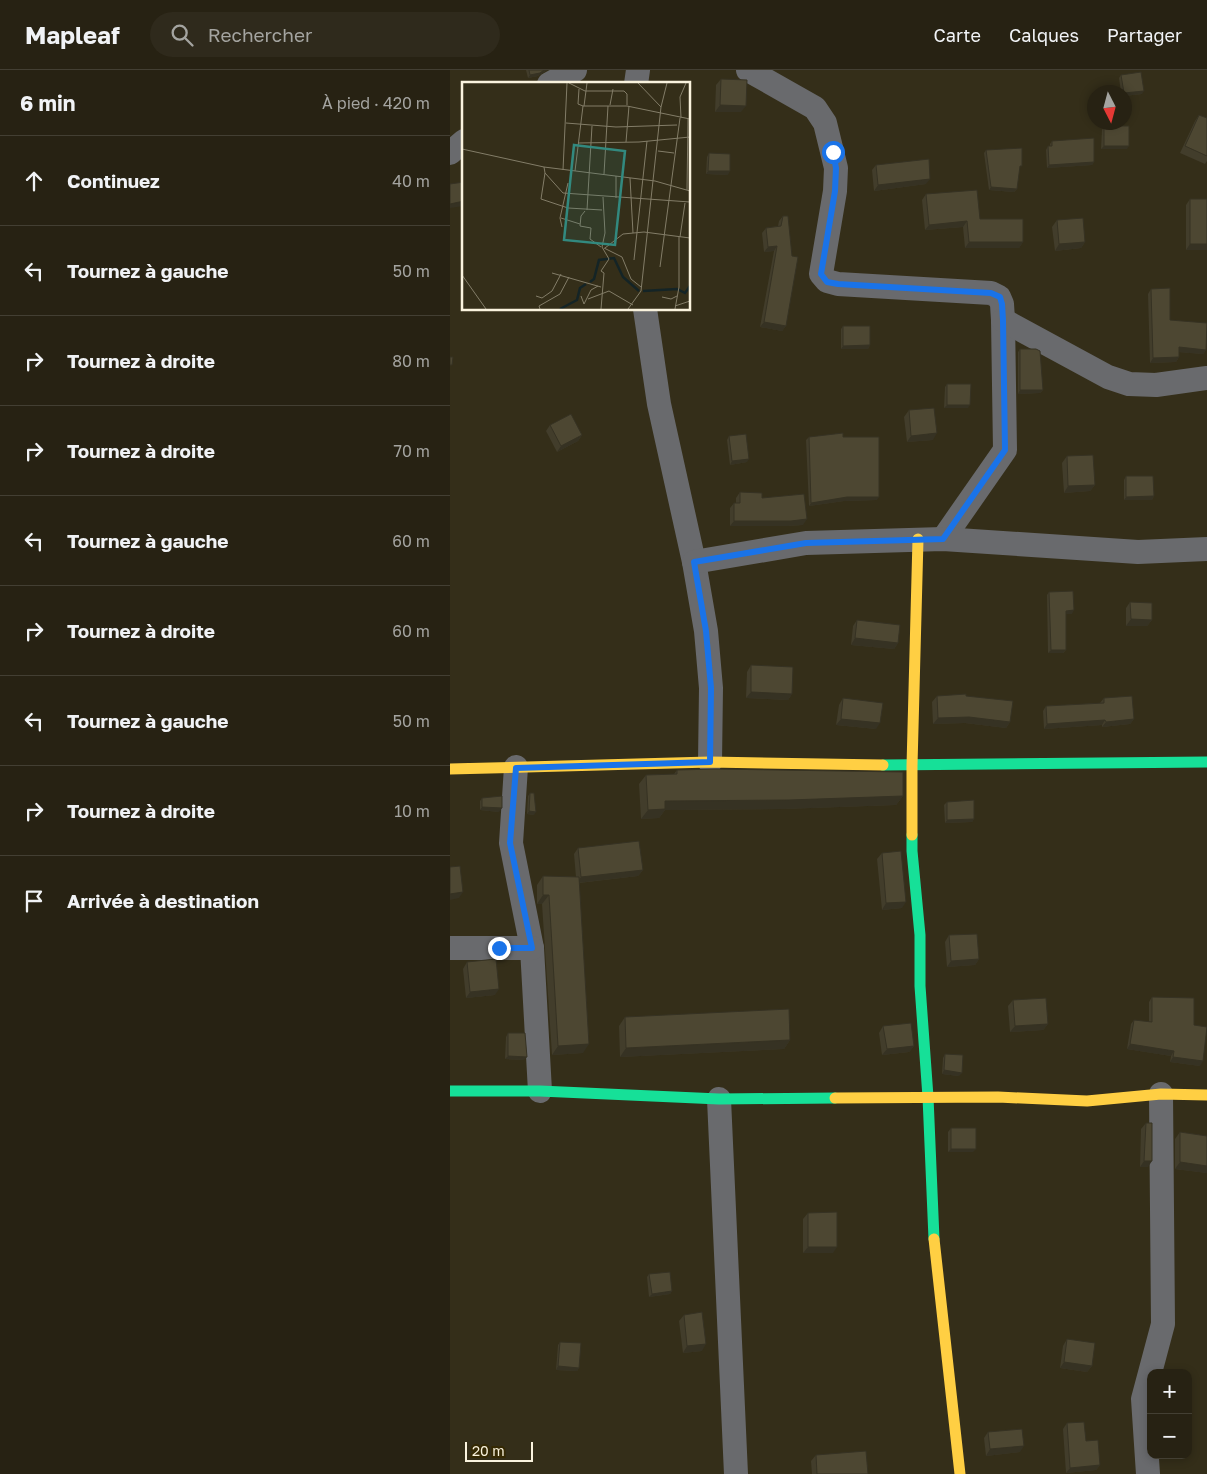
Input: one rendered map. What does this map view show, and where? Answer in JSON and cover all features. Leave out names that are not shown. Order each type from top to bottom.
[{"type":"street","points":[[553,82],[575,70]]},
{"type":"street","points":[[748,70],[815,108],[825,123],[836,168],[835,191],[821,274],[827,282],[991,293],[1000,297],[1003,320],[1005,450],[943,539]]},
{"type":"street","points":[[450,152],[462,143]]},
{"type":"street","points":[[645,310],[659,404],[694,562],[706,631],[711,688],[710,762]]},
{"type":"street","points":[[1003,320],[1108,377],[1129,384],[1156,386],[1207,378]]},
{"type":"street","points":[[694,562],[806,543],[918,539],[1138,552],[1207,549]]},
{"type":"street","points":[[918,539],[912,766],[912,851],[920,935],[920,986],[928,1097],[934,1239],[960,1474]]},
{"type":"street","points":[[450,769],[710,762],[912,766],[1207,762]]},
{"type":"street","points":[[516,768],[510,843],[532,948],[540,1091]]},
{"type":"street","points":[[450,948],[532,948]]},
{"type":"street","points":[[450,1091],[540,1091],[718,1099],[998,1097],[1087,1101],[1161,1094],[1207,1095]]},
{"type":"street","points":[[1148,1474],[1144,1399],[1163,1324],[1161,1094]]},
{"type":"street","points":[[718,1099],[736,1474]]},
{"type":"building","points":[[529,70],[544,70],[530,75]]},
{"type":"building","points":[[1141,72],[1144,91],[1132,92],[1132,85],[1123,85],[1121,75]]},
{"type":"building","points":[[721,79],[747,80],[746,106],[720,105]]},
{"type":"building","points":[[1199,115],[1207,118],[1207,156],[1185,146]]},
{"type":"building","points":[[1104,130],[1129,130],[1129,146],[1104,146]]},
{"type":"building","points":[[1094,138],[1094,162],[1049,165],[1048,146],[1052,146],[1052,141]]},
{"type":"building","points":[[1022,148],[1022,166],[1020,166],[1017,189],[991,187],[986,150]]},
{"type":"building","points":[[709,153],[730,154],[730,171],[708,171]]},
{"type":"building","points":[[929,159],[930,179],[878,185],[876,165]]},
{"type":"building","points":[[462,182],[462,201],[450,204],[450,184]]},
{"type":"building","points":[[977,190],[980,219],[1023,219],[1023,242],[969,242],[967,221],[929,225],[926,194]]},
{"type":"building","points":[[1190,199],[1207,199],[1207,244],[1190,244]]},
{"type":"building","points":[[783,216],[788,216],[792,256],[798,257],[786,326],[764,322],[777,246],[768,247],[766,228],[781,226]]},
{"type":"building","points":[[1083,218],[1085,242],[1059,244],[1057,220]]},
{"type":"building","points":[[1170,288],[1170,320],[1207,323],[1206,350],[1179,347],[1179,357],[1153,358],[1151,289]]},
{"type":"building","points":[[843,326],[870,326],[870,345],[843,346]]},
{"type":"building","points":[[1020,349],[1036,349],[1040,351],[1043,390],[1020,390]]},
{"type":"building","points":[[450,357],[453,357],[452,365],[450,365]]},
{"type":"building","points":[[947,384],[971,384],[970,405],[947,405]]},
{"type":"building","points":[[934,408],[937,433],[911,436],[909,410]]},
{"type":"building","points":[[571,414],[582,435],[561,446],[550,425]]},
{"type":"building","points":[[843,433],[843,437],[879,437],[879,497],[847,497],[811,503],[809,437]]},
{"type":"building","points":[[746,434],[749,459],[732,461],[729,436]]},
{"type":"building","points":[[1093,455],[1095,485],[1068,486],[1067,456]]},
{"type":"building","points":[[1126,476],[1153,476],[1154,496],[1126,497]]},
{"type":"building","points":[[740,492],[762,493],[762,498],[804,494],[807,519],[791,521],[734,521],[734,503],[740,503]]},
{"type":"building","points":[[1073,591],[1074,610],[1066,611],[1066,650],[1051,650],[1049,592]]},
{"type":"building","points":[[1130,602],[1152,603],[1152,620],[1131,619]]},
{"type":"building","points":[[857,620],[900,625],[898,643],[855,638]]},
{"type":"building","points":[[751,665],[793,667],[792,694],[751,692]]},
{"type":"building","points":[[966,694],[966,696],[1013,701],[1010,722],[969,717],[938,718],[937,696]]},
{"type":"building","points":[[1132,696],[1134,719],[1047,724],[1046,706],[1104,703],[1104,698]]},
{"type":"building","points":[[843,698],[883,703],[880,723],[841,719]]},
{"type":"building","points":[[677,770],[903,772],[903,796],[789,800],[665,801],[665,809],[648,810],[646,775],[677,774]]},
{"type":"building","points":[[530,793],[534,793],[536,812],[529,811]]},
{"type":"building","points":[[502,796],[502,808],[482,807],[482,798]]},
{"type":"building","points":[[974,800],[974,819],[947,820],[947,802]]},
{"type":"building","points":[[639,841],[643,870],[581,877],[578,848]]},
{"type":"building","points":[[901,851],[906,902],[886,903],[882,853]]},
{"type":"building","points":[[460,866],[463,892],[450,894],[450,867]]},
{"type":"building","points":[[543,876],[579,877],[589,1044],[558,1046],[549,895],[543,895]]},
{"type":"building","points":[[977,934],[979,959],[951,961],[949,935]]},
{"type":"building","points":[[496,959],[499,989],[470,992],[467,962]]},
{"type":"building","points":[[1152,997],[1194,998],[1194,1025],[1207,1027],[1203,1061],[1173,1057],[1174,1051],[1130,1044],[1134,1020],[1152,1022]]},
{"type":"building","points":[[1046,998],[1048,1024],[1015,1026],[1013,1000]]},
{"type":"building","points":[[789,1009],[790,1040],[626,1048],[625,1017]]},
{"type":"building","points":[[911,1023],[914,1046],[887,1049],[883,1026]]},
{"type":"building","points":[[508,1033],[525,1033],[527,1057],[508,1056]]},
{"type":"building","points":[[945,1054],[963,1055],[962,1073],[944,1070]]},
{"type":"building","points":[[1146,1123],[1152,1123],[1152,1161],[1144,1161]]},
{"type":"building","points":[[951,1128],[976,1128],[976,1149],[951,1149]]},
{"type":"building","points":[[1180,1132],[1207,1136],[1207,1166],[1180,1162]]},
{"type":"building","points":[[837,1212],[837,1247],[808,1247],[808,1213]]},
{"type":"building","points":[[670,1272],[672,1291],[652,1294],[649,1274]]},
{"type":"building","points":[[702,1312],[706,1344],[687,1346],[684,1315]]},
{"type":"building","points":[[1067,1339],[1095,1343],[1092,1366],[1064,1362]]},
{"type":"building","points":[[560,1342],[581,1343],[579,1368],[558,1366]]},
{"type":"building","points":[[1084,1422],[1086,1441],[1098,1440],[1100,1465],[1070,1468],[1067,1423]]},
{"type":"building","points":[[1022,1429],[1024,1446],[990,1449],[988,1432]]},
{"type":"building","points":[[866,1451],[868,1474],[817,1474],[816,1455]]},
{"type":"traffic: fast","points":[[883,765],[1207,762]]},
{"type":"traffic: fast","points":[[912,835],[920,935],[920,986],[928,1097],[934,1239]]},
{"type":"traffic: fast","points":[[450,1091],[540,1091],[719,1099],[835,1098]]},
{"type":"traffic: slow","points":[[912,835],[918,539]]},
{"type":"traffic: slow","points":[[450,769],[710,762],[883,765]]},
{"type":"traffic: slow","points":[[835,1098],[998,1097],[1087,1101],[1161,1094],[1207,1095]]},
{"type":"traffic: slow","points":[[934,1239],[960,1474]]},
{"type":"route","points":[[499,948],[532,948],[510,843],[516,768],[710,762],[711,688],[706,631],[694,562],[806,543],[943,539],[1005,450],[1003,320],[1000,297],[991,293],[827,282],[821,274],[835,191],[836,168],[833,152]]}]
